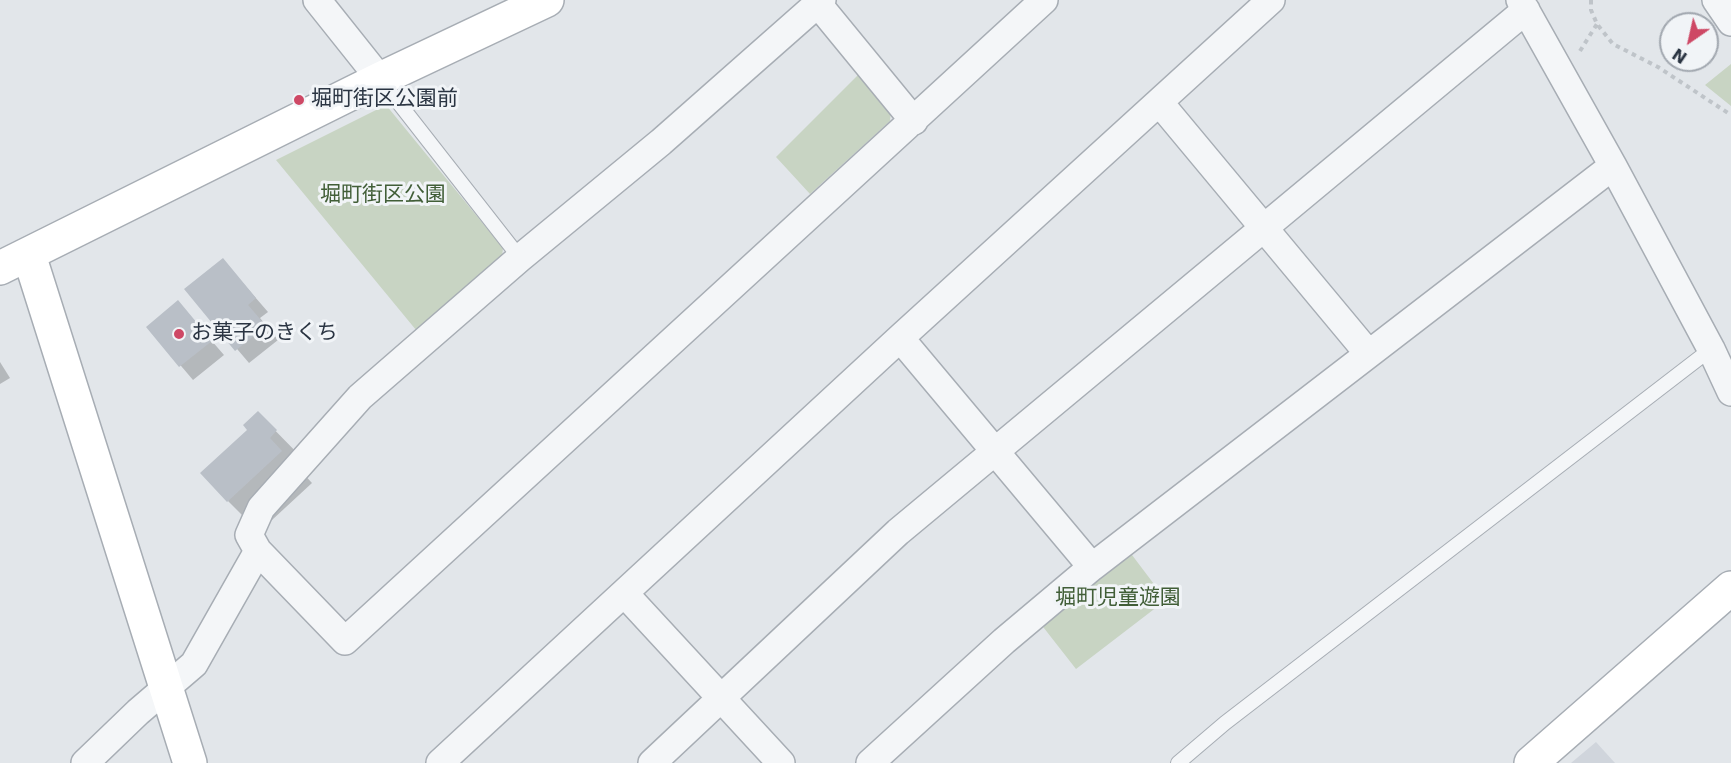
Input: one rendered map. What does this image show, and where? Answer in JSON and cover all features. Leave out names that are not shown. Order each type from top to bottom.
[{"type":"street","points":[[190,763],[14,262],[380,79],[547,0]]},
{"type":"street","points":[[914,121],[820,2],[661,142],[520,258],[360,397],[261,508],[249,536],[258,551],[345,641],[914,121],[1044,0]]},
{"type":"street","points":[[440,763],[900,338],[1271,0]]},
{"type":"street","points":[[1716,0],[1731,22]]},
{"type":"street","points":[[327,3],[380,79]]},
{"type":"street","points":[[652,763],[898,532],[1264,226],[1523,5],[1612,166],[1731,392]]},
{"type":"street","points":[[1159,102],[1368,353]]},
{"type":"street","points":[[870,763],[1004,641],[1092,567],[1612,166]]},
{"type":"street","points":[[900,338],[1092,567]]},
{"type":"street","points":[[85,763],[194,664],[258,551]]},
{"type":"street","points":[[1531,763],[1731,588]]},
{"type":"street","points":[[624,592],[781,763]]},
{"type":"lane","points":[[380,79],[520,258]]},
{"type":"lane","points":[[1178,763],[1225,723],[1710,349]]},
{"type":"path","points":[[1591,0],[1591,10],[1597,24],[1614,44],[1658,67],[1731,115]]},
{"type":"shaded area","points":[[1596,742],[1615,763],[1571,763]]},
{"type":"green space","points":[[1731,64],[1731,106],[1705,85]]},
{"type":"green space","points":[[859,74],[891,111],[890,121],[810,194],[776,157]]},
{"type":"green space","name":"堀町街区公園","points":[[386,105],[503,248],[501,265],[421,336],[276,160]]},
{"type":"green space","name":"堀町児童遊園","points":[[1129,551],[1166,600],[1076,669],[1040,623]]},
{"type":"building","points":[[223,258],[256,298],[248,305],[266,326],[235,351],[184,289]]},
{"type":"building","name":"お菓子のきくち","points":[[178,300],[212,341],[179,367],[146,327]]},
{"type":"building","points":[[258,411],[277,430],[270,438],[282,451],[227,502],[200,473],[247,430],[243,425]]},
{"type":"place","name":"堀町街区公園前","points":[[299,100]]},
{"type":"place","name":"お菓子のきくち","points":[[179,334]]}]
